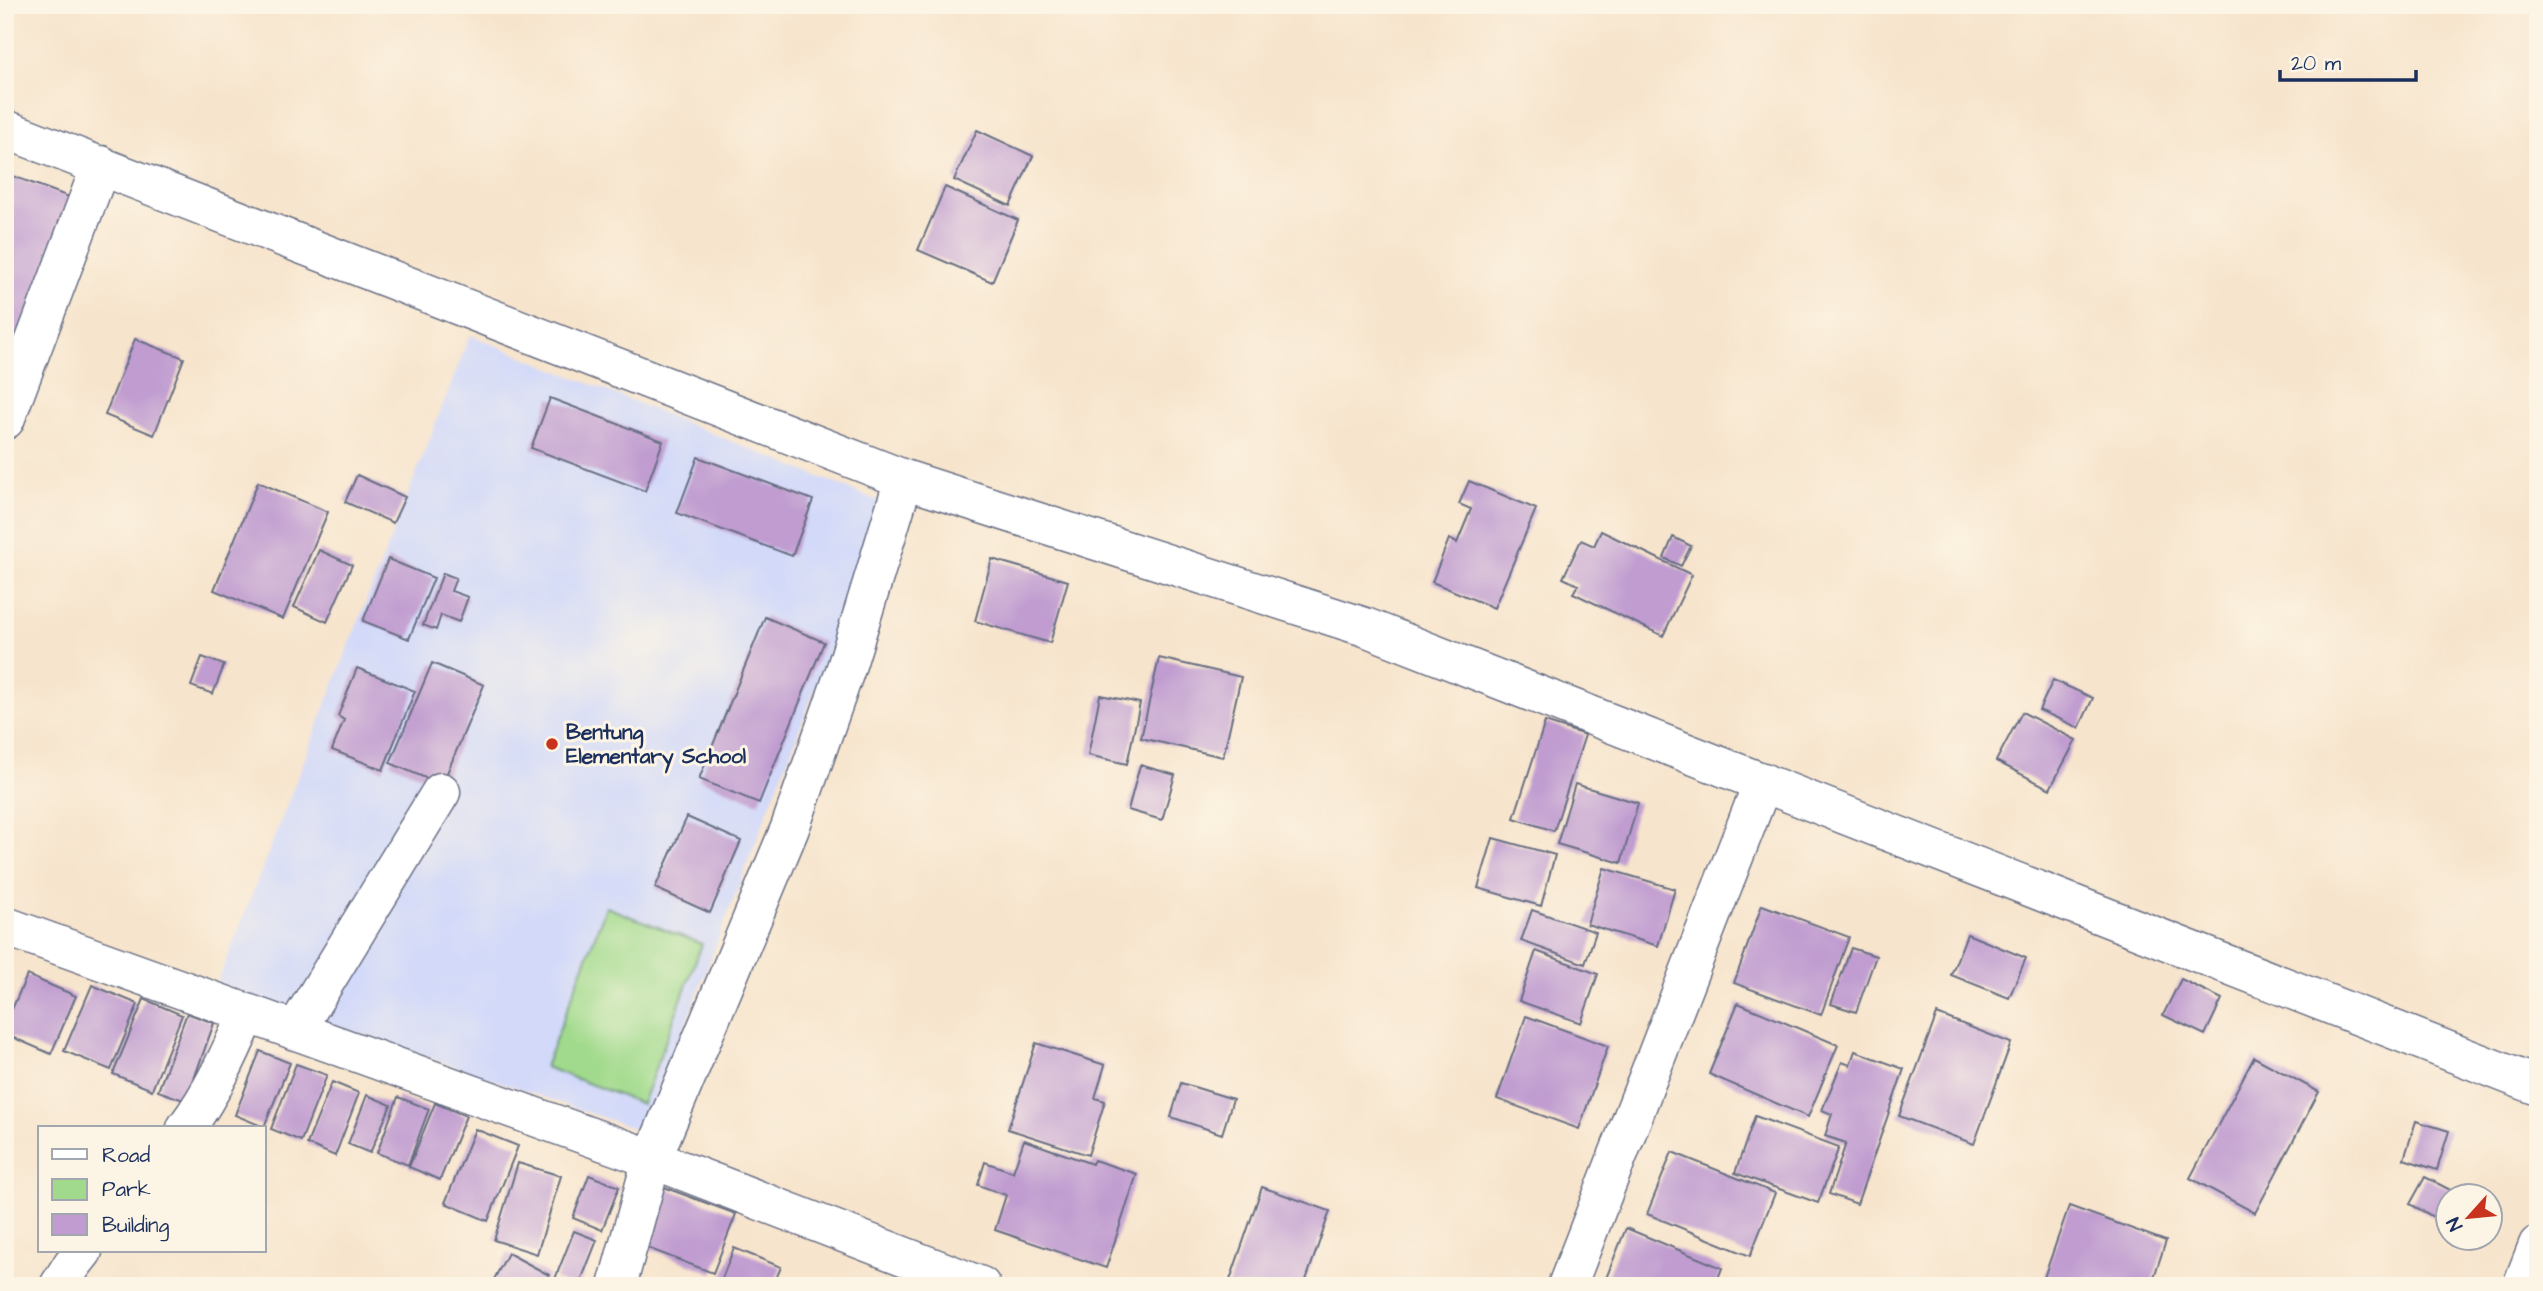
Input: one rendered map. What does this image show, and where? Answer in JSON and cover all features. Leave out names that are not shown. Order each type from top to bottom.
[{"type":"street","points":[[5,129],[904,479],[1365,627],[2538,1086]]},
{"type":"street","points":[[5,419],[101,165]]},
{"type":"street","points":[[617,1286],[652,1160],[790,828],[846,668],[904,479]]},
{"type":"street","points":[[1567,1286],[1763,782]]},
{"type":"street","points":[[295,1031],[441,792]]},
{"type":"street","points":[[5,926],[652,1160],[981,1286]]},
{"type":"street","points":[[187,1126],[202,1106],[230,1054],[247,1014]]},
{"type":"street","points":[[2522,1286],[2538,1245]]},
{"type":"street","points":[[59,1286],[82,1252]]},
{"type":"shaded area","name":"Bentung Elementary School","points":[[470,335],[886,504],[644,1132],[217,984]]},
{"type":"green space","points":[[606,907],[702,944],[642,1104],[545,1067]]},
{"type":"building","points":[[977,130],[1033,156],[1010,206],[954,180]]},
{"type":"building","points":[[5,173],[72,198],[5,375]]},
{"type":"building","points":[[945,187],[1018,220],[992,282],[918,250]]},
{"type":"building","points":[[135,339],[184,358],[154,435],[105,415]]},
{"type":"building","points":[[550,398],[663,441],[645,491],[531,448]]},
{"type":"building","points":[[698,457],[813,500],[792,556],[677,513]]},
{"type":"building","points":[[357,475],[405,497],[393,523],[345,502]]},
{"type":"building","points":[[1469,481],[1536,509],[1494,608],[1432,582],[1449,539],[1457,543],[1471,509],[1459,504]]},
{"type":"building","points":[[258,482],[328,512],[283,619],[214,590]]},
{"type":"building","points":[[1601,531],[1692,575],[1663,636],[1573,593],[1578,585],[1563,578],[1581,540],[1594,546]]},
{"type":"building","points":[[1673,537],[1691,546],[1681,566],[1664,558]]},
{"type":"building","points":[[319,550],[352,565],[327,622],[294,607]]},
{"type":"building","points":[[388,559],[434,578],[409,639],[363,621]]},
{"type":"building","points":[[992,559],[1068,581],[1050,643],[975,621]]},
{"type":"building","points":[[443,573],[456,578],[451,591],[468,597],[459,622],[441,615],[436,630],[423,625]]},
{"type":"building","points":[[765,617],[824,642],[759,803],[699,779]]},
{"type":"building","points":[[202,657],[224,665],[213,694],[191,686]]},
{"type":"building","points":[[1159,658],[1241,677],[1223,757],[1141,738]]},
{"type":"building","points":[[432,663],[484,685],[442,785],[390,763]]},
{"type":"building","points":[[357,668],[415,691],[383,770],[332,750],[344,720],[338,716]]},
{"type":"building","points":[[2053,680],[2093,698],[2079,728],[2039,710]]},
{"type":"building","points":[[1100,695],[1140,703],[1127,764],[1088,755]]},
{"type":"building","points":[[2022,712],[2076,740],[2050,789],[1996,761]]},
{"type":"building","points":[[1545,722],[1585,735],[1554,831],[1514,818]]},
{"type":"building","points":[[1140,765],[1175,775],[1162,820],[1128,810]]},
{"type":"building","points":[[1575,784],[1638,803],[1621,863],[1557,844]]},
{"type":"building","points":[[687,817],[741,841],[710,913],[655,888]]},
{"type":"building","points":[[1493,838],[1555,855],[1541,906],[1478,888]]},
{"type":"building","points":[[1604,868],[1675,889],[1658,946],[1587,924]]},
{"type":"building","points":[[1762,905],[1849,937],[1821,1015],[1734,983]]},
{"type":"building","points":[[1532,910],[1596,932],[1585,964],[1521,941]]},
{"type":"building","points":[[1967,934],[2026,958],[2009,998],[1951,975]]},
{"type":"building","points":[[1851,948],[1876,956],[1856,1012],[1831,1004]]},
{"type":"building","points":[[1536,951],[1598,974],[1581,1023],[1519,1001]]},
{"type":"building","points":[[27,975],[76,996],[51,1054],[5,1034],[5,1025]]},
{"type":"building","points":[[2181,979],[2222,999],[2205,1035],[2163,1015]]},
{"type":"building","points":[[92,985],[138,1004],[111,1070],[64,1051]]},
{"type":"building","points":[[144,999],[182,1015],[152,1090],[113,1074]]},
{"type":"building","points":[[1738,1003],[1838,1045],[1808,1117],[1709,1074]]},
{"type":"building","points":[[187,1013],[214,1023],[186,1101],[158,1091]]},
{"type":"building","points":[[1937,1014],[2011,1043],[1974,1144],[1899,1116]]},
{"type":"building","points":[[1526,1016],[1608,1046],[1579,1129],[1497,1099]]},
{"type":"building","points":[[1036,1043],[1105,1065],[1095,1098],[1105,1101],[1088,1155],[1008,1129]]},
{"type":"building","points":[[260,1051],[290,1063],[264,1126],[235,1115]]},
{"type":"building","points":[[1855,1051],[1904,1069],[1857,1204],[1829,1194],[1846,1143],[1825,1136],[1832,1114],[1822,1110],[1842,1062],[1850,1065]]},
{"type":"building","points":[[2254,1057],[2319,1092],[2255,1213],[2190,1178]]},
{"type":"building","points":[[296,1064],[327,1075],[301,1141],[271,1129]]},
{"type":"building","points":[[332,1082],[359,1093],[335,1156],[307,1144]]},
{"type":"building","points":[[1181,1083],[1233,1099],[1222,1134],[1171,1117]]},
{"type":"building","points":[[367,1095],[391,1105],[370,1153],[348,1144]]},
{"type":"building","points":[[398,1097],[429,1109],[408,1165],[377,1153]]},
{"type":"building","points":[[435,1103],[466,1116],[440,1180],[409,1167]]},
{"type":"building","points":[[1755,1116],[1839,1147],[1818,1203],[1735,1173]]},
{"type":"building","points":[[2416,1121],[2449,1131],[2437,1170],[2404,1159]]},
{"type":"building","points":[[475,1129],[518,1146],[488,1221],[445,1203]]},
{"type":"building","points":[[1024,1140],[1092,1164],[1094,1160],[1137,1174],[1106,1268],[995,1230],[1006,1195],[978,1185],[985,1162],[1013,1172]]},
{"type":"building","points":[[1672,1152],[1775,1193],[1750,1256],[1647,1214]]},
{"type":"building","points":[[518,1163],[561,1176],[537,1254],[494,1240]]},
{"type":"building","points":[[589,1175],[619,1187],[602,1230],[573,1218]]},
{"type":"building","points":[[2425,1177],[2435,1182],[2434,1217],[2410,1204]]},
{"type":"building","points":[[658,1185],[736,1214],[713,1273],[637,1244]]},
{"type":"building","points":[[1262,1187],[1330,1211],[1304,1286],[1228,1286]]},
{"type":"building","points":[[2069,1206],[2166,1241],[2151,1286],[2041,1286]]},
{"type":"building","points":[[1626,1228],[1722,1268],[1715,1286],[1603,1286]]},
{"type":"building","points":[[574,1231],[597,1240],[579,1286],[555,1279]]},
{"type":"building","points":[[734,1248],[781,1267],[773,1286],[719,1286]]},
{"type":"building","points":[[508,1253],[549,1275],[543,1286],[491,1285]]},
{"type":"place","name":"Bentung Elementary School","points":[[552,744]]}]
